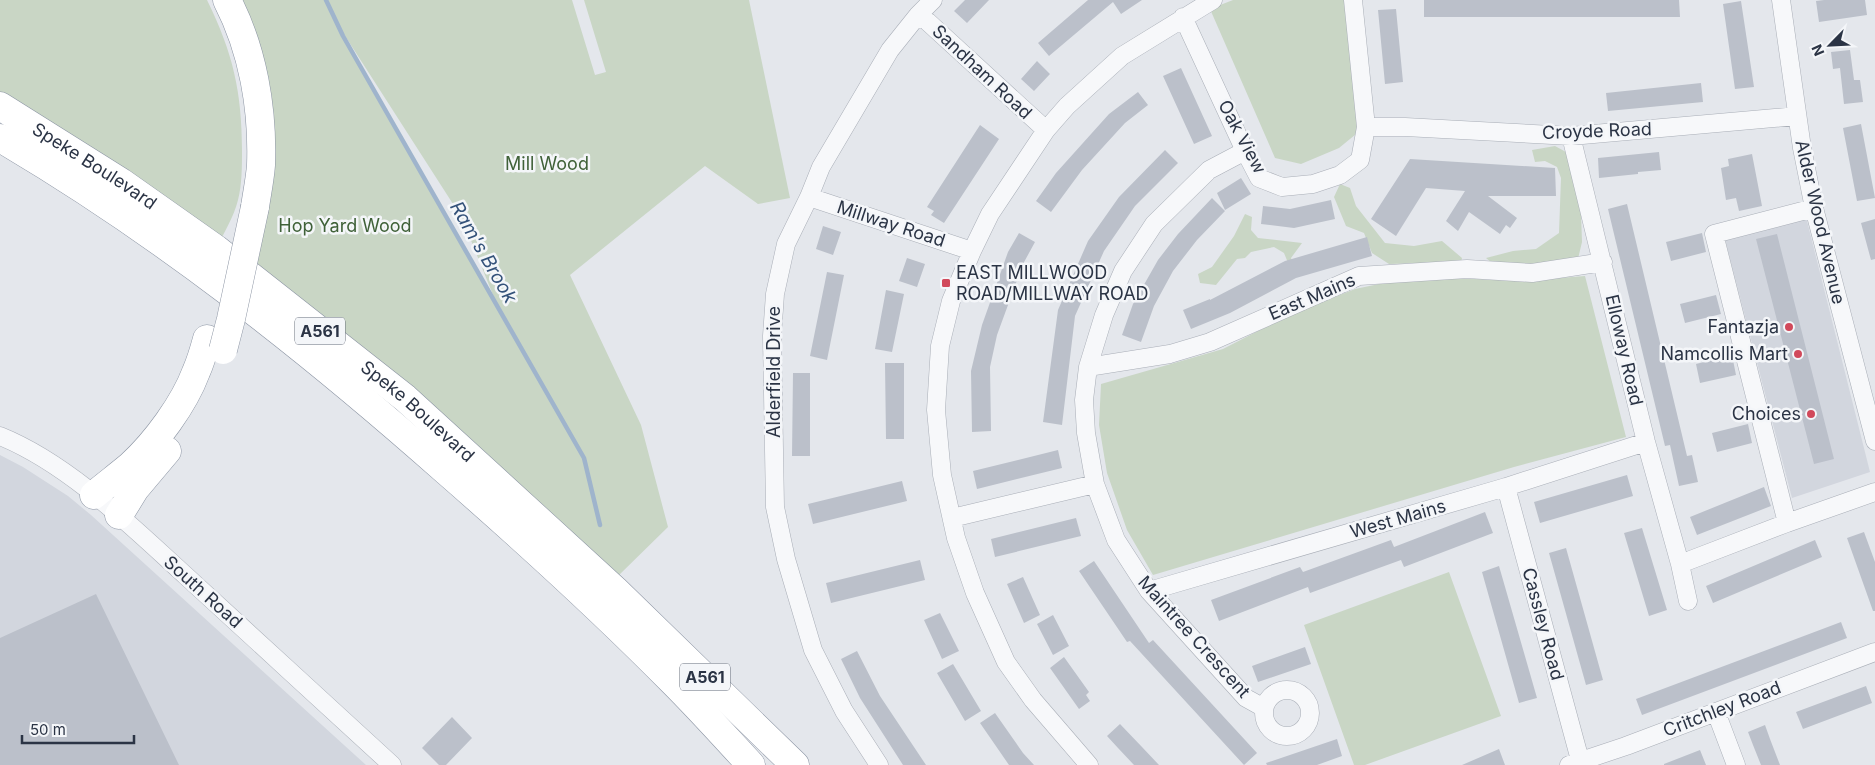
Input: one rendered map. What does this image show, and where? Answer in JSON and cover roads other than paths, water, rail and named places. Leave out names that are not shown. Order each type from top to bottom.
[{"type":"highway","points":[[207,0],[222,31],[232,62],[239,94],[246,204]]},
{"type":"highway","points":[[118,515],[135,489],[182,433],[198,409],[215,344],[246,204],[261,166],[258,100],[244,41],[226,0]]},
{"type":"highway","points":[[0,96],[216,249]]},
{"type":"highway","name":"Speke Boulevard","points":[[0,106],[121,182],[216,249],[405,398],[615,590],[794,765]]},
{"type":"highway","name":"Speke Boulevard","points":[[0,138],[141,228],[251,308],[354,390],[501,519],[594,606],[674,683],[751,765]]},
{"type":"highway","points":[[94,494],[131,465],[151,444],[183,399],[196,372],[215,344]]},
{"type":"street","name":"Alderfield Drive","points":[[879,765],[844,711],[813,650],[786,558],[775,507],[772,336],[775,294],[786,244],[821,167],[890,50],[918,15],[933,0]]},
{"type":"street","points":[[1089,765],[1033,700],[1006,662],[975,593],[956,538],[942,475],[937,419],[940,346],[950,301],[990,214],[1046,130],[1067,106],[1122,56],[1213,0]]},
{"type":"street","name":"Oak View","points":[[1183,17],[1245,151],[1260,178],[1282,187],[1313,184],[1340,175],[1360,160],[1366,127],[1353,0]]},
{"type":"street","name":"Alder Wood Avenue","points":[[1781,0],[1797,116],[1814,208],[1875,441]]},
{"type":"street","name":"Sandham Road","points":[[918,15],[1046,130]]},
{"type":"street","name":"Croyde Road","points":[[1366,127],[1405,127],[1571,136],[1797,116]]},
{"type":"street","name":"Elloway Road","points":[[1571,136],[1646,442],[1680,564],[1688,601]]},
{"type":"street","name":"Maintree Crescent","points":[[1245,151],[1210,170],[1154,224],[1123,271],[1104,315],[1088,367],[1084,400],[1086,433],[1095,484],[1116,540],[1149,591],[1246,698],[1264,708]]},
{"type":"street","name":"Millway Road","points":[[809,197],[972,251]]},
{"type":"street","points":[[1787,523],[1714,234],[1814,208]]},
{"type":"street","name":"East Mains","points":[[1088,367],[1170,354],[1210,342],[1360,276],[1467,269],[1532,273],[1603,262]]},
{"type":"street","name":"South Road","points":[[0,436],[18,443],[94,494],[392,765]]},
{"type":"street","name":"West Mains","points":[[1149,591],[1506,487],[1646,442]]},
{"type":"street","points":[[952,518],[1095,484]]},
{"type":"street","name":"Cassley Road","points":[[1506,487],[1574,763]]},
{"type":"street","points":[[1680,564],[1875,492]]},
{"type":"street","name":"Critchley Road","points":[[1574,763],[1626,746],[1875,652]]},
{"type":"street","points":[[1716,712],[1736,765]]},
{"type":"waterway","name":"Ram's Brook","points":[[326,0],[343,36],[584,458],[600,525]]},
{"type":"place","name":"EAST MILLWOOD ROAD/MILLWAY ROAD","points":[[946,283]]},
{"type":"place","name":"Fantazja","points":[[1789,327]]},
{"type":"place","name":"Namcollis Mart","points":[[1798,354]]},
{"type":"place","name":"Choices","points":[[1811,414]]},
{"type":"park label","name":"Mill Wood","points":[[547,164]]},
{"type":"park label","name":"Hop Yard Wood","points":[[345,226]]}]
